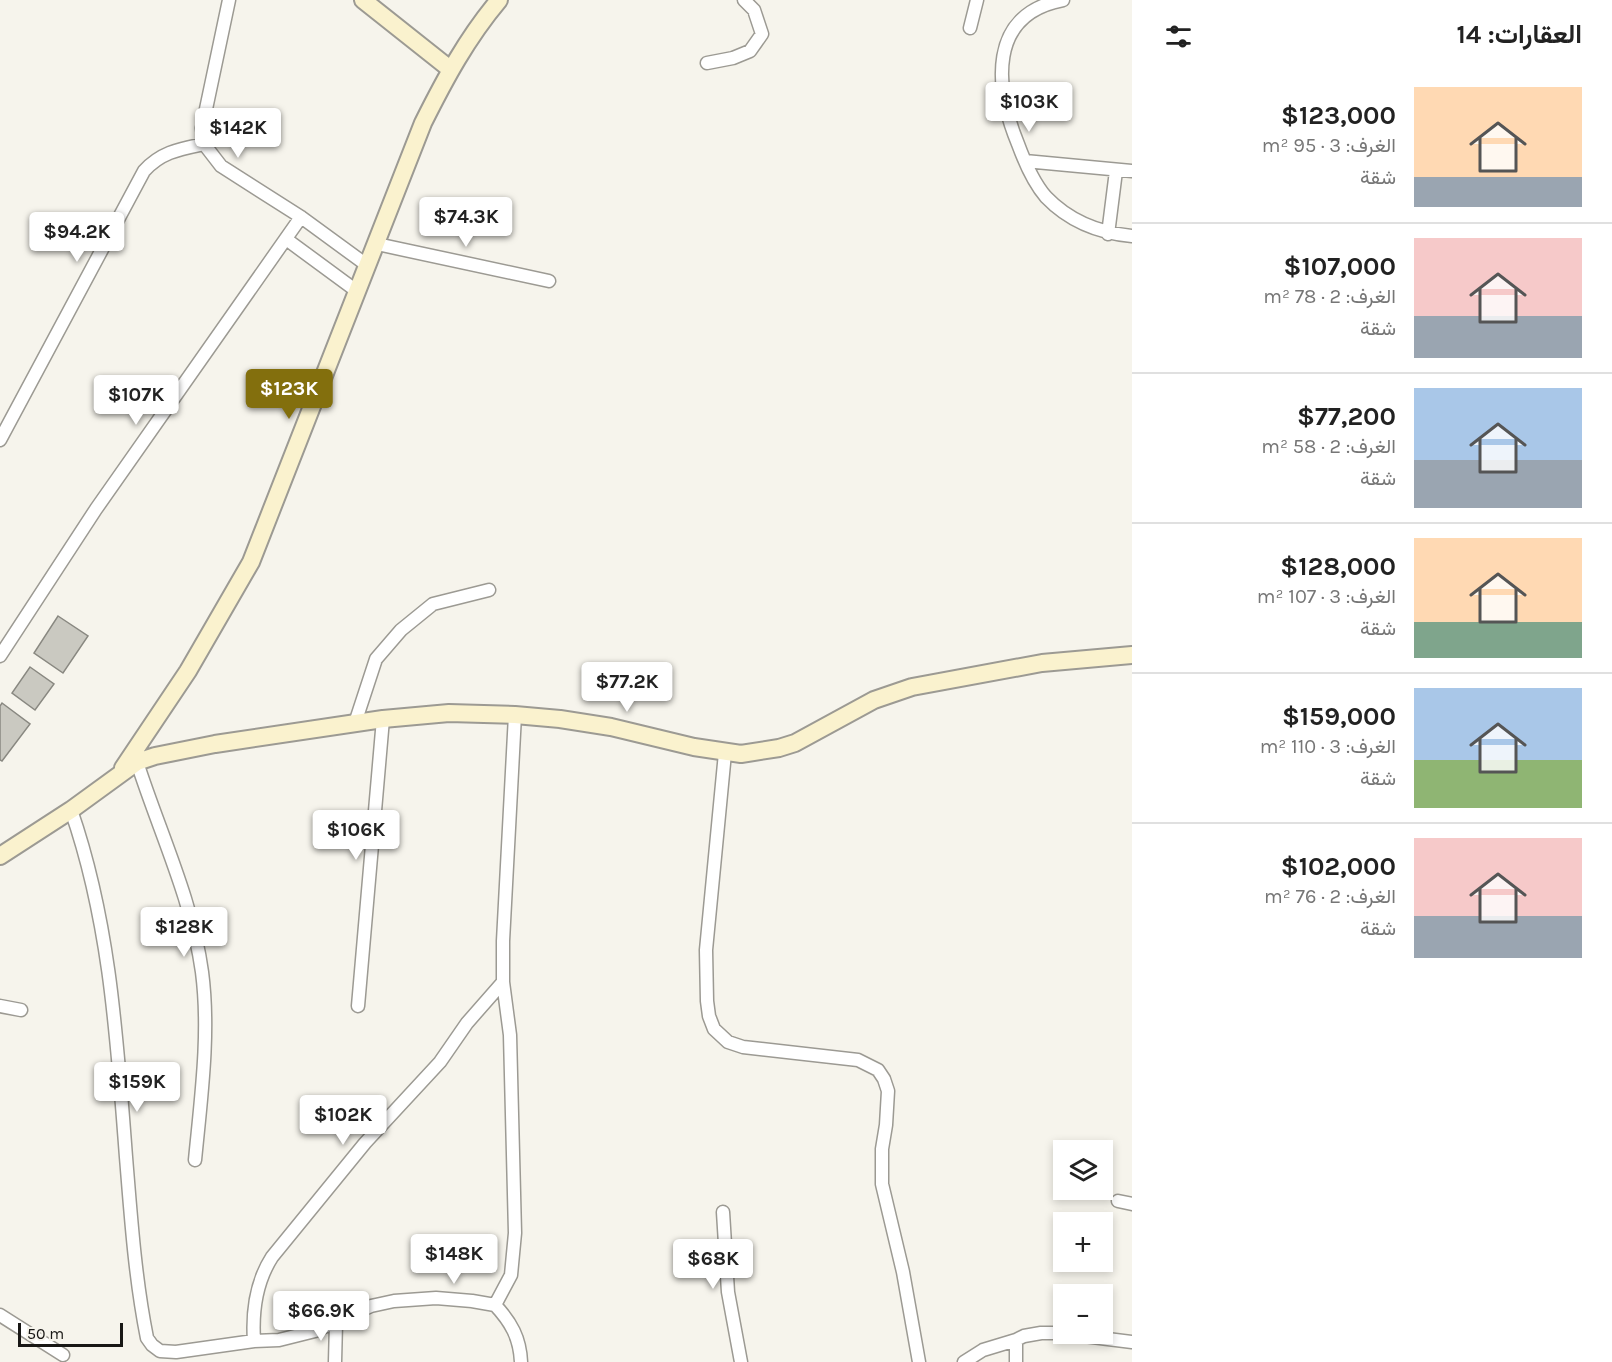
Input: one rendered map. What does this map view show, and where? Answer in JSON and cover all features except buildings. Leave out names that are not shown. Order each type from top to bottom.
[{"type":"main road","points":[[121,772],[188,671],[251,562],[423,123],[450,69],[473,33],[499,0]]},
{"type":"main road","points":[[369,2],[450,69]]},
{"type":"main road","points":[[0,856],[71,810],[121,772],[137,762],[164,753],[383,719],[449,713],[560,719],[725,753],[756,753],[795,743],[874,700],[912,687],[1042,663],[1132,655]]},
{"type":"street","points":[[229,0],[202,128],[204,144],[221,166],[301,217],[368,266]]},
{"type":"street","points":[[707,63],[733,58],[750,51],[762,34],[754,10],[744,0]]},
{"type":"street","points":[[970,28],[977,0]]},
{"type":"street","points":[[1063,0],[1045,3],[1029,12],[1019,21],[1008,38],[1001,73],[1005,104],[1014,135],[1035,182],[1054,204],[1084,224],[1108,234],[1132,236]]},
{"type":"street","points":[[0,440],[144,171],[172,150],[204,144]]},
{"type":"street","points":[[1025,161],[1132,171]]},
{"type":"street","points":[[1108,234],[1116,171]]},
{"type":"street","points":[[0,656],[96,509],[301,217]]},
{"type":"street","points":[[286,239],[358,292]]},
{"type":"street","points":[[377,244],[549,281]]},
{"type":"street","points":[[355,723],[376,659],[401,630],[433,604],[489,590]]},
{"type":"street","points":[[495,1305],[511,1275],[515,1233],[510,1035],[503,982],[502,941],[515,715]]},
{"type":"street","points":[[358,1006],[383,719]]},
{"type":"street","points":[[725,753],[706,950],[709,1016],[714,1029],[728,1042],[743,1047],[858,1060],[878,1070],[884,1079],[888,1091],[882,1149],[882,1184],[903,1272],[919,1362]]},
{"type":"street","points":[[137,762],[191,918],[202,970],[205,1019],[195,1160]]},
{"type":"street","points":[[71,810],[84,848],[95,894],[111,981],[138,1287],[147,1338],[152,1346],[167,1352],[279,1340],[315,1331],[371,1306],[394,1301],[436,1298],[495,1305],[517,1336],[520,1362]]},
{"type":"street","points":[[254,1341],[253,1325],[258,1285],[272,1257],[365,1143],[440,1062],[472,1016],[503,982]]},
{"type":"street","points":[[0,1006],[21,1010]]},
{"type":"street","points":[[1118,1201],[1132,1204]]},
{"type":"street","points":[[723,1212],[728,1292],[741,1362]]},
{"type":"street","points":[[0,1316],[63,1355]]},
{"type":"street","points":[[335,1362],[336,1323]]},
{"type":"street","points":[[964,1362],[983,1350],[1033,1334],[1053,1333]]},
{"type":"street","points":[[1113,1340],[1132,1342]]},
{"type":"street","points":[[1016,1341],[1016,1362]]}]
